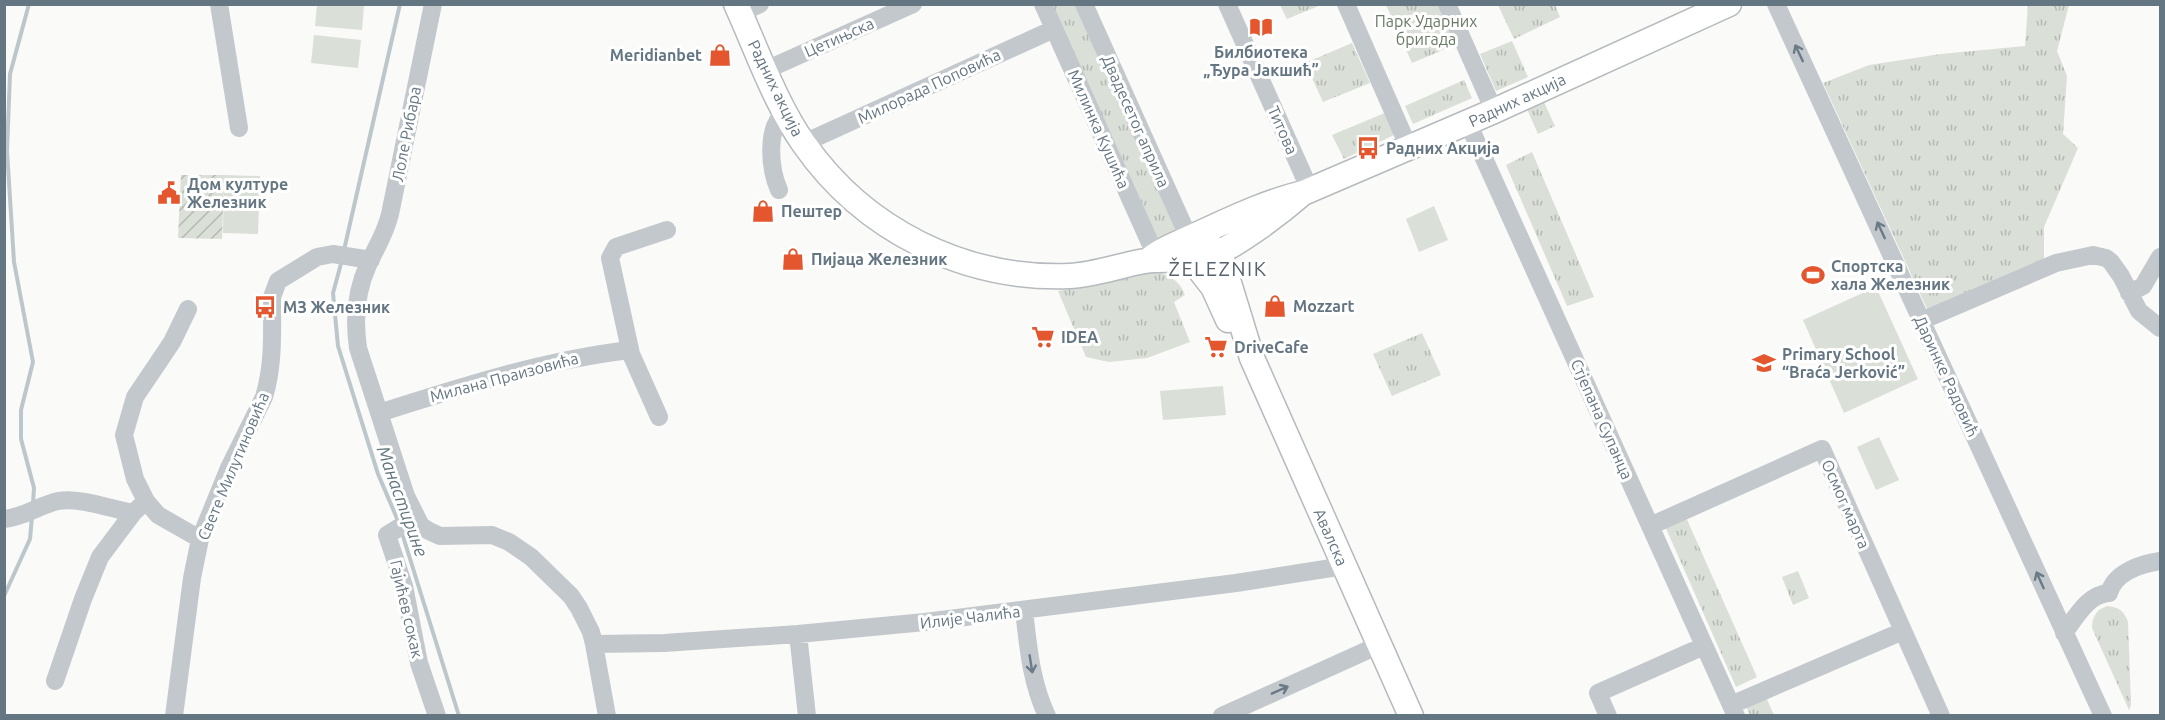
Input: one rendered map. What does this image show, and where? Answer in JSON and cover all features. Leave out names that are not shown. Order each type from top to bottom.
[{"type":"main road","name":"Радних акција","points":[[746,8],[766,70],[804,143],[835,182],[869,212],[912,241],[957,260],[989,270],[1059,276],[1088,274],[1191,245],[1277,199],[1306,192],[1468,123],[1729,4]]},
{"type":"main road","name":"Радних акција","points":[[1218,252],[1265,223],[1306,192]]},
{"type":"main road","points":[[1234,299],[1234,269],[1238,255],[1265,223]]},
{"type":"main road","points":[[1191,245],[1201,239],[1218,252]]},
{"type":"main road","name":"Авалска","points":[[1191,245],[1234,332],[1252,358]]},
{"type":"main road","name":"Авалска","points":[[1218,252],[1226,268],[1252,358],[1411,716]]},
{"type":"street","points":[[219,4],[239,128]]},
{"type":"street","name":"Лоле Рибара","points":[[411,519],[406,496],[364,366],[356,329],[359,298],[371,260],[386,231],[434,4]]},
{"type":"street","name":"Цетињска","points":[[766,70],[913,4]]},
{"type":"street","name":"Милинка Кушића","points":[[1043,4],[1151,258]]},
{"type":"street","name":"Двадесетог априла","points":[[1084,4],[1191,245]]},
{"type":"street","name":"Титова","points":[[1227,4],[1306,192]]},
{"type":"street","points":[[1346,4],[1409,148]]},
{"type":"street","points":[[1447,4],[1494,111]]},
{"type":"street","name":"Даринке Радовић","points":[[1776,4],[2103,716]]},
{"type":"street","name":"Милорада Поповића","points":[[804,143],[1054,28]]},
{"type":"street","points":[[779,190],[772,168],[773,140],[778,120],[786,112]]},
{"type":"street","name":"Стјепана Супанца","points":[[1468,123],[1734,710]]},
{"type":"street","points":[[659,417],[630,350],[610,255],[616,247],[667,230]]},
{"type":"street","name":"Свете Милутиновића","points":[[174,716],[192,578],[200,539],[229,468],[268,386],[271,372],[274,289],[278,281],[317,257],[333,254],[371,260]]},
{"type":"street","points":[[1921,321],[2056,263],[2084,255],[2099,255],[2111,262],[2139,311],[2160,327]]},
{"type":"street","points":[[2129,293],[2143,286],[2160,257]]},
{"type":"street","points":[[55,681],[100,557],[140,507],[125,444],[126,426],[135,397],[171,342],[188,309]]},
{"type":"street","name":"Милана Праизовића","points":[[379,413],[509,373],[566,359],[630,350]]},
{"type":"street","name":"Осмог марта","points":[[1650,526],[1822,449],[1941,716]]},
{"type":"street","points":[[13,517],[54,502],[140,507],[200,539]]},
{"type":"street","points":[[411,519],[440,536],[492,535],[500,537],[517,547],[571,596],[585,620],[594,644],[607,716]]},
{"type":"street","name":"Гајићев сокак","points":[[411,519],[387,535],[404,586],[419,663],[437,716]]},
{"type":"street","points":[[2064,633],[2094,597],[2101,593],[2109,593],[2112,584],[2122,575],[2160,561]]},
{"type":"street","name":"Илије Чалића","points":[[594,644],[664,643],[926,622],[1344,566]]},
{"type":"street","points":[[1024,610],[1031,669],[1035,687],[1047,716]]},
{"type":"street","points":[[1734,710],[1903,631]]},
{"type":"street","points":[[798,634],[807,716]]},
{"type":"street","points":[[1225,715],[1379,645]]},
{"type":"street","points":[[1608,716],[1598,693],[1704,646]]},
{"type":"green space","points":[[317,5],[364,5],[362,30],[315,26]]},
{"type":"green space","points":[[1047,5],[1079,5],[1181,231],[1154,244]]},
{"type":"green space","points":[[1280,5],[1321,5],[1287,19]]},
{"type":"green space","name":"Парк Ударних бригада","points":[[1386,5],[1443,5],[1460,43],[1412,63]]},
{"type":"green space","points":[[1498,5],[1555,5],[1560,17],[1514,39]]},
{"type":"green space","points":[[2028,5],[2069,5],[2057,51],[2067,76],[2063,134],[2078,148],[2044,227],[2044,262],[1928,311],[1823,83],[1869,65],[1941,54],[2025,46]]},
{"type":"green space","points":[[314,35],[361,40],[358,68],[311,63]]},
{"type":"green space","points":[[1512,41],[1528,77],[1496,91],[1480,54]]},
{"type":"green space","points":[[1352,43],[1370,83],[1323,102],[1305,63]]},
{"type":"green space","points":[[1464,80],[1472,98],[1413,124],[1405,106]]},
{"type":"green space","points":[[1544,102],[1555,126],[1538,134],[1527,109]]},
{"type":"green space","points":[[1392,110],[1394,135],[1344,159],[1332,135]]},
{"type":"green space","points":[[1532,152],[1594,297],[1567,306],[1506,165]]},
{"type":"green space","points":[[181,175],[224,175],[222,239],[178,238]]},
{"type":"green space","points":[[224,175],[260,176],[258,234],[223,233]]},
{"type":"green space","points":[[1434,206],[1448,240],[1419,252],[1406,219]]},
{"type":"green space","points":[[1151,272],[1167,275],[1183,290],[1185,295],[1174,302],[1190,342],[1147,358],[1109,362],[1086,357],[1058,291]]},
{"type":"green space","points":[[1876,287],[1918,379],[1844,413],[1803,320]]},
{"type":"green space","points":[[1422,333],[1441,375],[1392,396],[1373,354]]},
{"type":"green space","points":[[1223,386],[1226,415],[1163,420],[1160,391]]},
{"type":"green space","points":[[1879,437],[1899,480],[1876,490],[1857,447]]},
{"type":"green space","points":[[1685,515],[1757,677],[1736,687],[1664,524]]},
{"type":"green space","points":[[1798,571],[1809,598],[1793,605],[1782,577]]},
{"type":"green space","points":[[2107,606],[2120,610],[2128,622],[2131,705],[2129,710],[2092,628],[2095,614]]},
{"type":"green space","points":[[1765,695],[1774,715],[1750,715],[1745,704]]},
{"type":"waterway","points":[[29,4],[10,74],[7,151],[14,262],[33,362],[21,410],[21,439],[34,488],[33,503]]},
{"type":"waterway","name":"Манастирине","points":[[344,250],[400,4]]},
{"type":"waterway","name":"Манастирине","points":[[342,260],[333,293],[338,346],[378,474],[399,523]]},
{"type":"waterway","points":[[4,596],[30,539],[32,516]]},
{"type":"waterway","name":"Манастирине","points":[[402,533],[459,716]]},
{"type":"place","name":"Билбиотека „Ђура Јакшић”","points":[[1261,27]]},
{"type":"place","name":"Meridianbet","points":[[720,55]]},
{"type":"place","name":"Радних Акција","points":[[1368,148]]},
{"type":"place","name":"Дом културе Железник","points":[[169,193]]},
{"type":"place","name":"Пештер","points":[[763,211]]},
{"type":"place","name":"Пијаца Железник","points":[[793,259]]},
{"type":"place","name":"Спортска хала Железник","points":[[1813,275]]},
{"type":"place","name":"Mozzart","points":[[1275,306]]},
{"type":"place","name":"МЗ Железник","points":[[265,307]]},
{"type":"place","name":"IDEA","points":[[1043,337]]},
{"type":"place","name":"DriveCafe","points":[[1216,347]]},
{"type":"place","name":"Primary School “Braća Jerković”","points":[[1764,363]]},
{"type":"district","name":"ŽELEZNIK","points":[[1218,268]]}]
